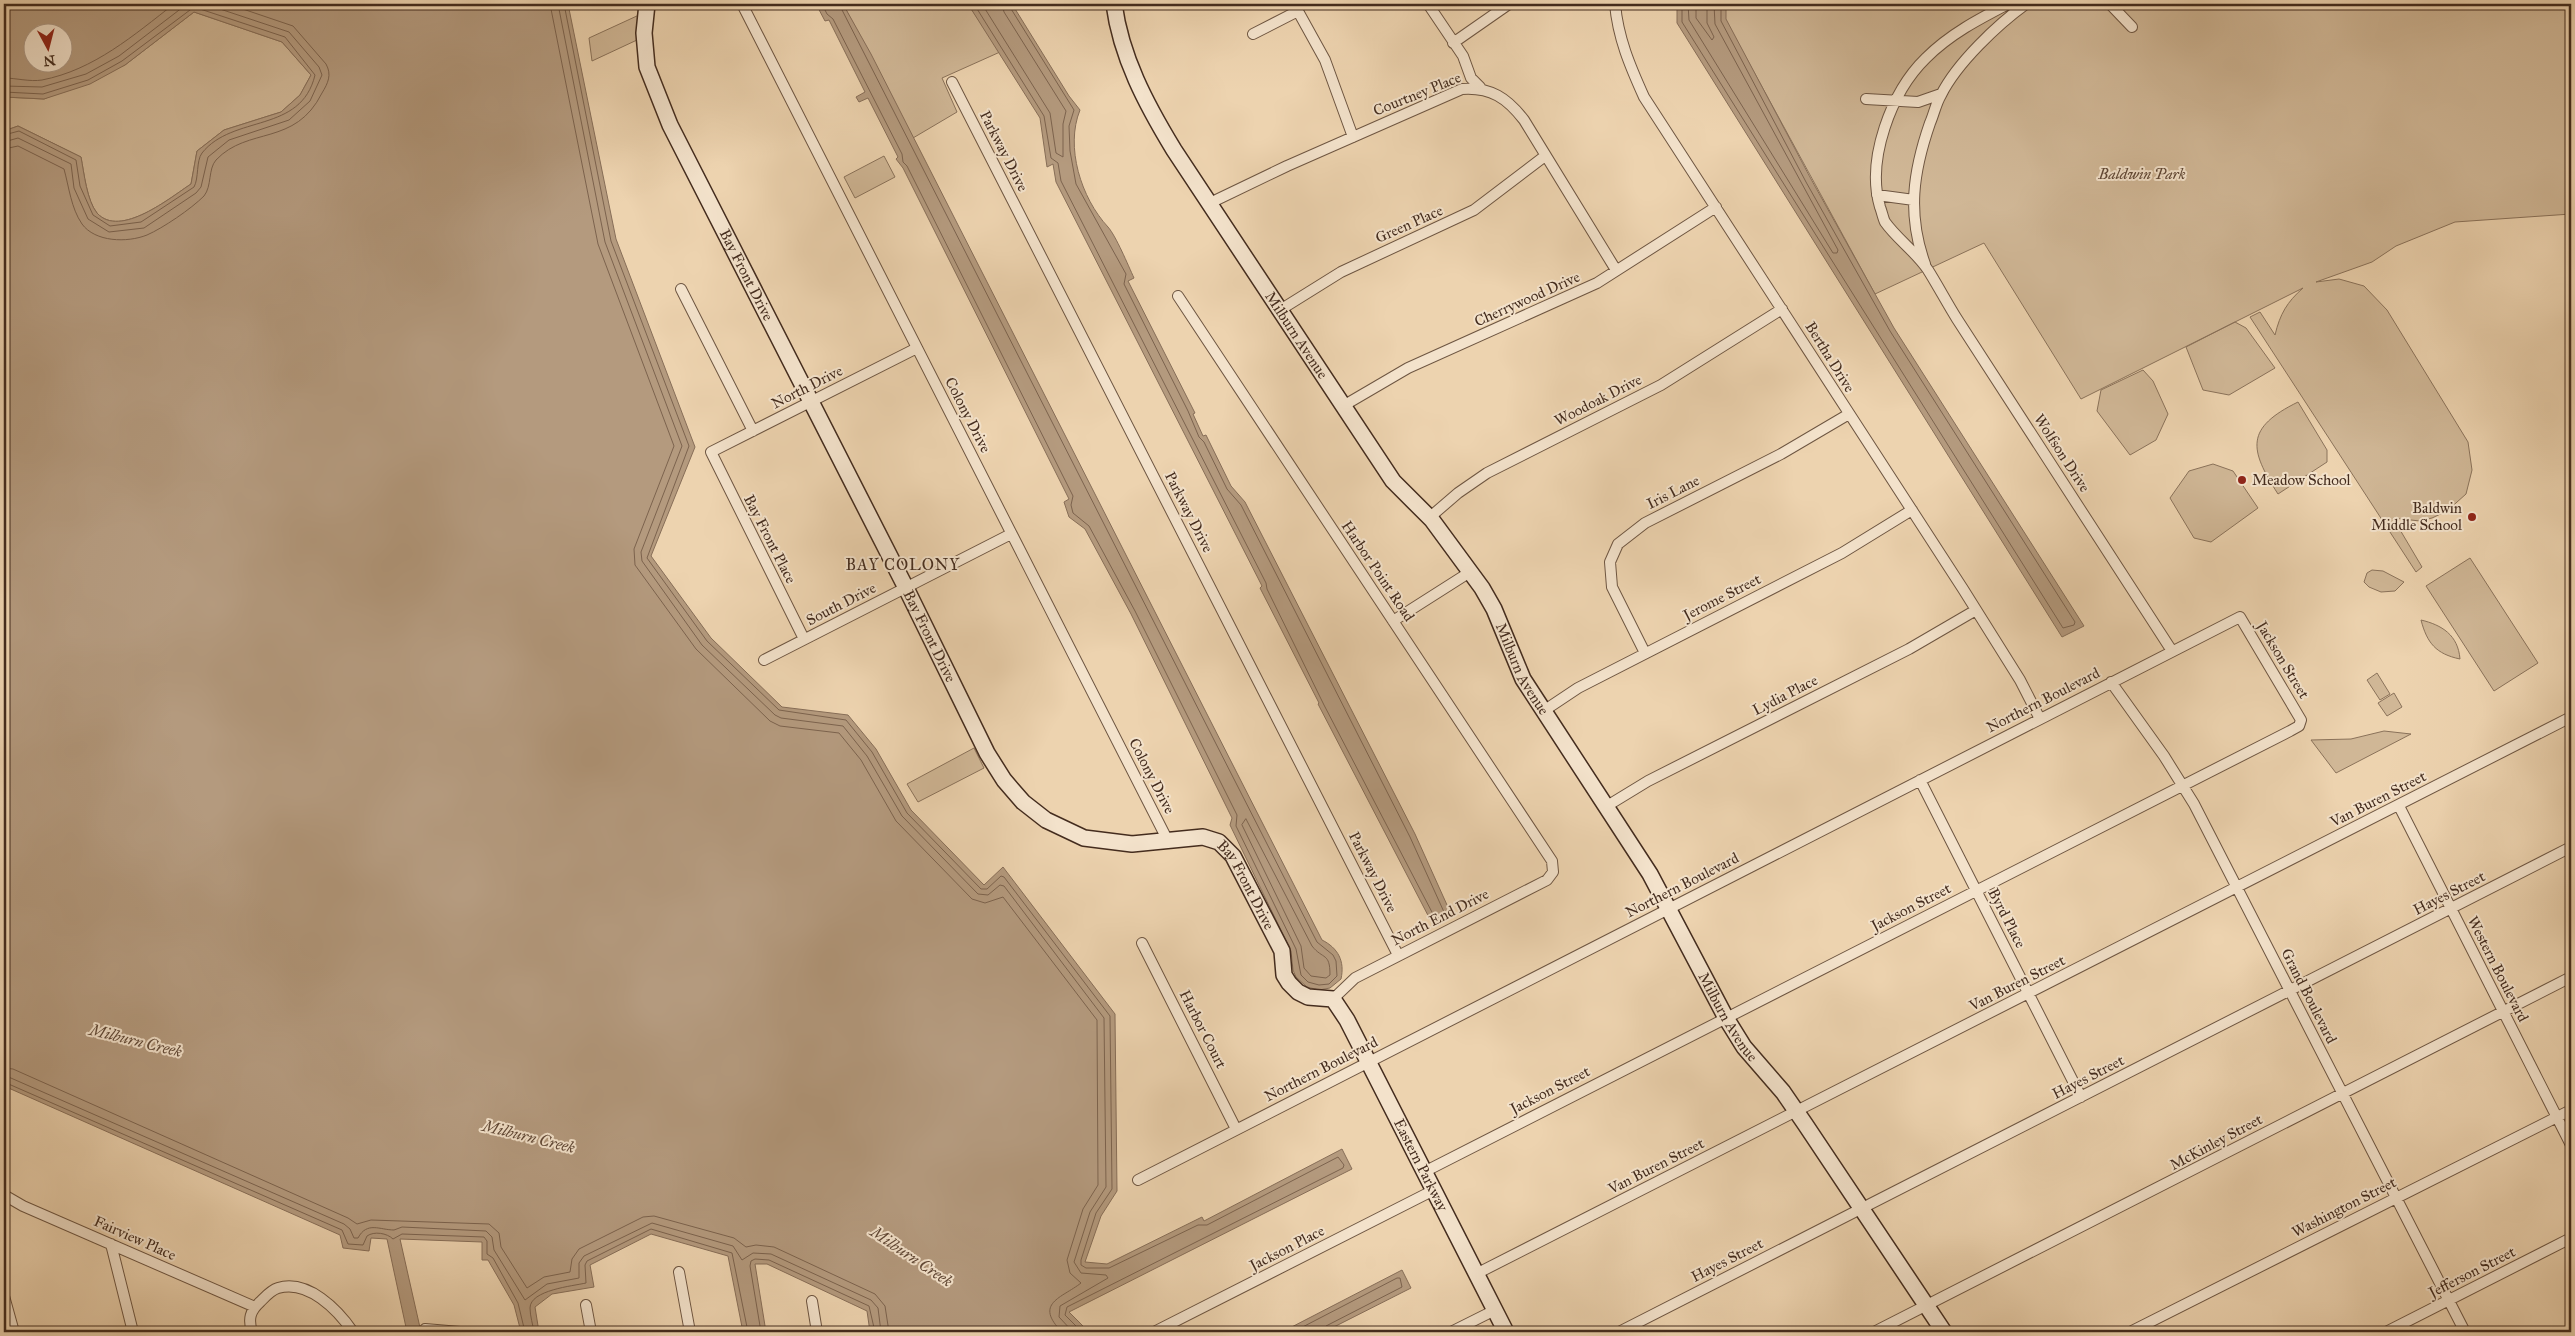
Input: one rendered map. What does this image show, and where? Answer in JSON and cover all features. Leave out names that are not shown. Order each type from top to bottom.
[{"type":"street","name":"Bay Front Drive","points":[[647,4],[644,34],[648,67],[670,125],[812,401],[988,753],[1004,780],[1023,802],[1046,820],[1084,838],[1132,844],[1203,837],[1219,842],[1233,856],[1282,951],[1284,975],[1289,983],[1298,992],[1308,997],[1333,999]]},
{"type":"street","name":"Colony Drive","points":[[742,4],[1168,841]]},
{"type":"street","name":"Milburn Avenue","points":[[1114,4],[1123,46],[1148,108],[1393,481],[1454,547],[1494,609],[1523,679],[1545,710],[1650,874],[1726,1018],[1744,1047],[1783,1092],[1944,1332]]},
{"type":"street","points":[[1428,4],[1463,56],[1471,78],[1480,87]]},
{"type":"street","points":[[1453,43],[1509,4]]},
{"type":"street","name":"Bertha Drive","points":[[1615,4],[1617,24],[1627,61],[1644,97],[1976,610],[2020,680],[2040,719]]},
{"type":"street","name":"Wolfson Drive","points":[[1927,269],[1884,221],[1877,195],[1875,178],[1881,138],[1895,102],[1925,58],[1954,34],[2008,4]]},
{"type":"street","name":"Wolfson Drive","points":[[2026,4],[1999,23],[1968,58],[1941,94],[1918,162],[1914,200],[1916,239],[1927,269],[1957,319],[2172,651]]},
{"type":"street","points":[[2110,4],[2132,26]]},
{"type":"street","points":[[1253,34],[1296,8],[1325,60],[1353,137]]},
{"type":"street","name":"Parkway Drive","points":[[952,82],[1398,955]]},
{"type":"street","name":"Courtney Place","points":[[1210,203],[1462,89],[1480,87],[1513,106],[1616,270]]},
{"type":"street","points":[[1866,99],[1918,102],[1941,94]]},
{"type":"street","name":"Green Place","points":[[1280,310],[1341,272],[1474,210],[1546,156]]},
{"type":"street","points":[[1877,195],[1914,200]]},
{"type":"street","name":"Cherrywood Drive","points":[[1344,406],[1408,368],[1580,292],[1716,208]]},
{"type":"street","points":[[681,289],[753,431]]},
{"type":"street","name":"Harbor Point Road","points":[[1178,296],[1552,861]]},
{"type":"street","name":"Woodoak Drive","points":[[1429,518],[1458,493],[1487,474],[1661,385],[1782,309]]},
{"type":"street","name":"North Drive","points":[[711,452],[917,348]]},
{"type":"street","name":"Iris Lane","points":[[1645,653],[1612,587],[1610,562],[1618,544],[1645,523],[1781,454],[1849,414]]},
{"type":"street","name":"Bay Front Place","points":[[711,452],[804,639]]},
{"type":"street","name":"Jerome Street","points":[[1545,710],[1578,688],[1842,553],[1912,510]]},
{"type":"street","name":"South Drive","points":[[764,660],[1011,534]]},
{"type":"street","points":[[1393,621],[1470,572]]},
{"type":"street","name":"Lydia Place","points":[[1607,806],[1648,781],[1909,649],[1976,610]]},
{"type":"street","name":"Northern Boulevard","points":[[1138,1180],[2240,617]]},
{"type":"street","name":"Jackson Street","points":[[1424,1172],[2299,726],[2301,720],[2240,617]]},
{"type":"street","name":"Grand Boulevard","points":[[2111,682],[2164,756],[2194,804],[2464,1332]]},
{"type":"street","name":"Van Buren Street","points":[[1476,1274],[2571,718]]},
{"type":"street","name":"Byrd Place","points":[[1920,780],[2081,1097]]},
{"type":"street","name":"Western Boulevard","points":[[2399,806],[2571,1145]]},
{"type":"street","name":"Hayes Street","points":[[1619,1332],[2571,847]]},
{"type":"street","name":"North End Drive","points":[[1333,999],[1355,978],[1547,880],[1553,872],[1552,861]]},
{"type":"street","name":"Harbor Court","points":[[1142,943],[1236,1129]]},
{"type":"street","name":"McKinley Street","points":[[1874,1332],[2571,977]]},
{"type":"street","name":"Eastern Parkway","points":[[1333,999],[1347,1020],[1506,1332]]},
{"type":"street","name":"Washington Street","points":[[2130,1332],[2571,1110]]},
{"type":"street","name":"Jackson Place","points":[[1154,1332],[1434,1190]]},
{"type":"street","name":"Fairview Place","points":[[4,1195],[111,1244],[255,1306]]},
{"type":"street","name":"Jefferson Street","points":[[2386,1332],[2571,1238]]},
{"type":"street","points":[[111,1244],[133,1332]]},
{"type":"street","points":[[679,1272],[690,1332]]},
{"type":"street","points":[[252,1332],[249,1317],[255,1306],[271,1291],[280,1287],[298,1288],[314,1294],[329,1304],[353,1332]]},
{"type":"street","points":[[4,1296],[14,1332]]},
{"type":"street","points":[[812,1301],[817,1332]]},
{"type":"street","points":[[586,1305],[590,1332]]},
{"type":"street","points":[[1451,1332],[1495,1310]]},
{"type":"street","points":[[425,1329],[460,1332]]},
{"type":"green space","points":[[843,4],[968,4],[1000,52],[942,78],[957,112],[913,138]]},
{"type":"green space","name":"Baldwin Park","points":[[1725,4],[2571,4],[2571,214],[2455,222],[2396,246],[2372,262],[2316,282],[2339,279],[2364,286],[2387,310],[2468,442],[2472,470],[2466,494],[2447,511],[2432,518],[2420,521],[2393,518],[2422,567],[2416,572],[2250,317],[2260,312],[2275,335],[2285,309],[2303,288],[2081,399],[1984,243],[1875,294],[1725,19]]},
{"type":"green space","points":[[194,12],[282,42],[311,75],[300,95],[281,112],[224,130],[197,151],[191,184],[159,206],[132,219],[107,220],[97,213],[91,201],[86,186],[81,157],[18,126],[4,131],[4,97],[44,99],[125,65]]},
{"type":"green space","points":[[639,15],[637,40],[592,61],[589,38]]},
{"type":"green space","points":[[884,156],[895,177],[855,198],[844,177]]},
{"type":"green space","points":[[2235,322],[2246,328],[2275,368],[2229,395],[2203,390],[2186,347]]},
{"type":"green space","points":[[2143,370],[2153,381],[2168,414],[2156,440],[2130,455],[2097,411],[2101,390]]},
{"type":"green space","points":[[2298,402],[2327,450],[2327,462],[2278,494],[2261,464],[2257,441],[2268,421]]},
{"type":"green space","points":[[2213,464],[2233,471],[2258,508],[2211,542],[2194,538],[2170,498],[2189,471]]},
{"type":"green space","points":[[2470,558],[2538,663],[2494,691],[2426,586]]},
{"type":"green space","points":[[2372,570],[2383,571],[2404,582],[2395,591],[2381,592],[2369,587],[2364,582],[2367,573]]},
{"type":"green space","points":[[2421,620],[2436,625],[2448,632],[2456,643],[2460,659],[2439,651],[2434,646],[2426,635]]},
{"type":"green space","points":[[2377,673],[2390,694],[2380,700],[2367,680]]},
{"type":"green space","points":[[2394,693],[2402,707],[2387,716],[2378,703]]},
{"type":"green space","points":[[2384,731],[2411,734],[2336,773],[2311,740],[2351,739]]},
{"type":"green space","points":[[974,748],[984,768],[918,802],[907,784]]},
{"type":"water","name":"Milburn Creek","points":[[4,4],[568,4],[616,239],[695,447],[651,556],[711,638],[782,707],[848,715],[876,749],[911,810],[984,885],[1003,867],[1115,1014],[1117,1191],[1101,1216],[1085,1262],[1107,1264],[1202,1217],[1204,1221],[1342,1149],[1352,1169],[1069,1312],[1089,1332],[870,1332],[867,1311],[767,1264],[755,1264],[766,1332],[743,1332],[728,1256],[651,1234],[590,1265],[594,1287],[552,1294],[535,1307],[539,1332],[521,1332],[514,1305],[488,1260],[482,1260],[482,1242],[400,1239],[421,1332],[407,1332],[387,1239],[371,1238],[369,1251],[343,1248],[340,1235],[4,1086],[4,131],[18,126],[81,157],[86,187],[97,213],[107,220],[132,219],[159,206],[191,184],[197,151],[224,130],[281,112],[300,95],[311,75],[282,42],[194,12],[125,65],[90,84],[44,99],[4,97]]},
{"type":"water","points":[[816,4],[843,4],[871,54],[1322,940],[1328,943],[1339,956],[1342,966],[1341,979],[1330,988],[1319,990],[1307,987],[1296,977],[1293,970],[1291,951],[1230,825],[1232,818],[1131,614],[1085,529],[1069,517],[1064,502],[1069,499],[903,168],[896,159],[898,157],[868,98],[859,102],[856,97],[865,92],[829,20],[825,21]]},
{"type":"water","points":[[968,4],[1012,4],[1069,96],[1080,110],[1074,140],[1078,172],[1083,187],[1090,202],[1111,231],[1122,251],[1134,278],[1128,281],[1195,413],[1193,414],[1203,436],[1206,435],[1231,486],[1245,502],[1415,834],[1452,916],[1433,925],[1318,704],[1260,588],[1262,586],[1056,182],[1053,164],[1047,167],[1040,118]]},
{"type":"water","points":[[1677,4],[1726,4],[1726,19],[1811,179],[1894,328],[2084,626],[2062,637],[1677,23]]},
{"type":"water","points":[[1402,1270],[1411,1288],[1324,1332],[1282,1332]]},
{"type":"place","name":"Meadow School","points":[[2242,480]]},
{"type":"place","name":"Baldwin Middle School","points":[[2472,517]]},
{"type":"district","name":"BAY COLONY","points":[[903,564]]}]
